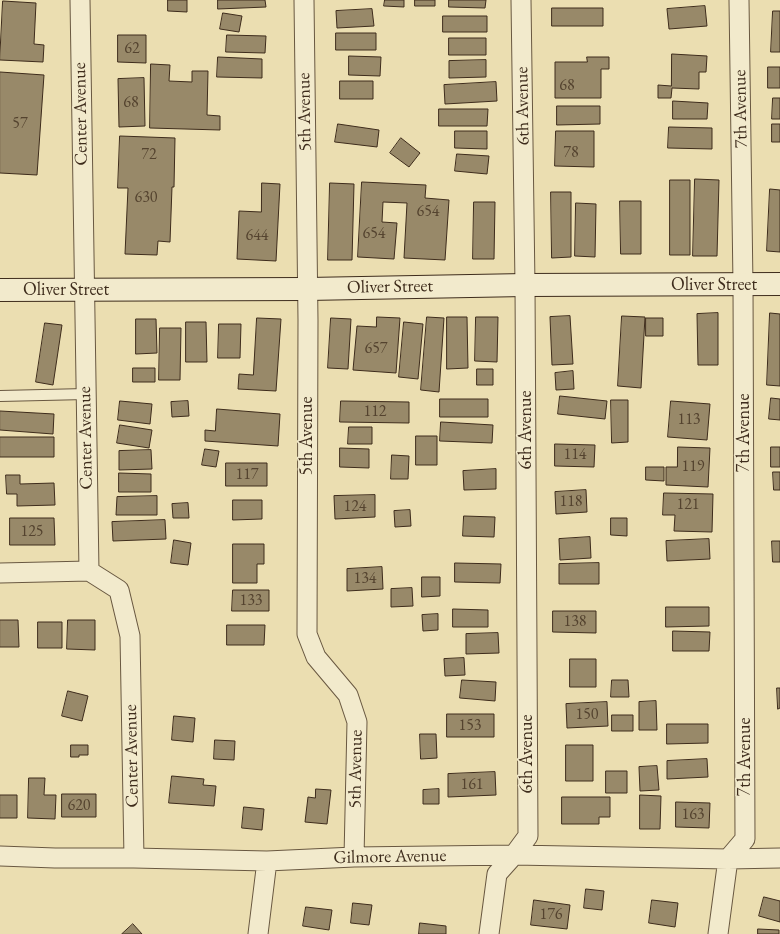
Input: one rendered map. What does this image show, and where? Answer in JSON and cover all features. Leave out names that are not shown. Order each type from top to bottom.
[{"type":"main road","name":"Oliver Street","points":[[0,290],[307,289],[525,285],[780,284]]},
{"type":"street","name":"Center Avenue","points":[[80,0],[89,571],[119,590],[130,636],[134,858]]},
{"type":"street","name":"5th Avenue","points":[[304,0],[307,289],[307,634],[316,657],[348,695],[358,722],[354,857]]},
{"type":"street","name":"6th Avenue","points":[[489,934],[497,874],[514,856],[528,836],[522,0]]},
{"type":"street","name":"7th Avenue","points":[[728,859],[745,840],[743,285],[740,0]]},
{"type":"street","points":[[0,573],[89,571]]},
{"type":"street","name":"Gilmore Avenue","points":[[0,856],[267,860],[354,857],[514,856],[728,859],[780,858]]},
{"type":"street","points":[[718,934],[728,859]]},
{"type":"street","points":[[258,934],[267,860]]},
{"type":"lane","points":[[0,396],[86,394]]},
{"type":"building","points":[[168,0],[187,0],[187,12],[168,11]]},
{"type":"building","points":[[218,0],[265,0],[266,7],[218,9]]},
{"type":"building","points":[[385,0],[404,0],[404,7],[384,6]]},
{"type":"building","points":[[415,0],[435,0],[435,6],[415,6]]},
{"type":"building","points":[[449,0],[486,0],[485,8],[449,7]]},
{"type":"building","points":[[3,1],[36,3],[34,44],[44,45],[43,62],[0,60]]},
{"type":"building","points":[[705,6],[707,26],[669,29],[667,9]]},
{"type":"building","points":[[552,8],[603,8],[603,26],[552,26]]},
{"type":"building","points":[[372,9],[374,26],[337,28],[336,11]]},
{"type":"building","points":[[773,11],[780,11],[780,52],[771,52]]},
{"type":"building","points":[[223,13],[242,16],[239,32],[220,29]]},
{"type":"building","points":[[443,16],[487,16],[487,32],[443,32]]},
{"type":"building","points":[[336,33],[376,33],[376,50],[336,50]]},
{"type":"building","points":[[118,35],[146,35],[146,63],[118,62]]},
{"type":"building","points":[[227,35],[266,36],[265,53],[226,52]]},
{"type":"building","points":[[449,38],[486,38],[486,55],[449,55]]},
{"type":"building","points":[[672,54],[707,56],[706,72],[699,72],[699,89],[672,88],[671,98],[658,98],[658,85],[671,86]]},
{"type":"building","points":[[349,56],[381,57],[380,76],[349,75]]},
{"type":"building","points":[[218,57],[262,59],[262,78],[217,77]]},
{"type":"building","points":[[587,57],[609,57],[609,69],[601,69],[601,98],[555,98],[555,62],[587,62]]},
{"type":"building","points":[[486,60],[486,77],[449,78],[449,61]]},
{"type":"building","points":[[151,64],[170,65],[169,81],[192,82],[192,71],[208,71],[207,115],[220,116],[220,130],[150,128]]},
{"type":"building","points":[[768,67],[780,67],[780,88],[768,88]]},
{"type":"building","points":[[0,72],[44,75],[37,175],[0,173]]},
{"type":"building","points":[[144,78],[145,126],[119,127],[118,79]]},
{"type":"building","points":[[340,81],[373,81],[373,99],[340,99]]},
{"type":"building","points":[[496,82],[497,101],[445,104],[444,85]]},
{"type":"building","points":[[773,98],[780,98],[780,119],[772,119]]},
{"type":"building","points":[[673,101],[708,103],[707,119],[673,119]]},
{"type":"building","points":[[557,106],[600,106],[600,124],[557,125]]},
{"type":"building","points":[[439,109],[488,109],[487,126],[439,126]]},
{"type":"building","points":[[338,124],[379,130],[377,147],[335,142]]},
{"type":"building","points":[[772,124],[780,124],[780,142],[772,142]]},
{"type":"building","points":[[669,127],[712,128],[712,149],[668,148]]},
{"type":"building","points":[[455,131],[487,131],[487,149],[455,148]]},
{"type":"building","points":[[556,131],[594,131],[594,167],[555,166]]},
{"type":"building","points":[[120,136],[175,138],[174,187],[172,187],[170,242],[158,241],[157,255],[125,254],[128,188],[118,188]]},
{"type":"building","points":[[401,138],[420,153],[409,167],[390,153]]},
{"type":"building","points":[[457,154],[489,156],[487,174],[455,171]]},
{"type":"building","points":[[695,179],[719,180],[717,256],[693,256]]},
{"type":"building","points":[[670,180],[690,180],[690,255],[670,255]]},
{"type":"building","points":[[362,182],[426,185],[425,198],[449,200],[445,260],[404,258],[407,203],[383,202],[382,222],[397,223],[394,259],[358,257]]},
{"type":"building","points":[[262,183],[280,184],[276,261],[237,259],[239,211],[261,212]]},
{"type":"building","points":[[330,183],[354,184],[352,260],[328,260]]},
{"type":"building","points":[[770,189],[780,190],[780,252],[767,251]]},
{"type":"building","points":[[551,192],[571,192],[571,257],[552,258]]},
{"type":"building","points":[[620,201],[641,201],[641,254],[621,254]]},
{"type":"building","points":[[474,202],[495,202],[494,259],[473,259]]},
{"type":"building","points":[[576,203],[596,204],[595,257],[575,256]]},
{"type":"building","points":[[718,313],[718,365],[698,365],[697,314]]},
{"type":"building","points":[[770,313],[780,314],[780,386],[767,385]]},
{"type":"building","points":[[570,316],[573,364],[552,365],[550,317]]},
{"type":"building","points":[[622,316],[645,317],[641,388],[618,386]]},
{"type":"building","points":[[377,317],[400,318],[396,373],[353,370],[357,326],[376,327]]},
{"type":"building","points":[[427,317],[444,318],[439,392],[421,390]]},
{"type":"building","points":[[447,317],[467,317],[468,368],[447,369]]},
{"type":"building","points":[[476,317],[498,317],[497,362],[475,361]]},
{"type":"building","points":[[257,318],[281,319],[276,391],[238,389],[239,374],[253,375]]},
{"type":"building","points":[[331,318],[351,319],[348,369],[328,368]]},
{"type":"building","points":[[646,318],[663,318],[663,336],[646,336]]},
{"type":"building","points":[[136,319],[156,319],[157,353],[136,354]]},
{"type":"building","points":[[186,322],[206,322],[207,362],[186,362]]},
{"type":"building","points":[[404,322],[423,324],[418,379],[399,377]]},
{"type":"building","points":[[45,323],[62,325],[53,385],[36,382]]},
{"type":"building","points":[[219,324],[241,324],[240,358],[218,358]]},
{"type":"building","points":[[160,328],[181,328],[180,380],[159,380]]},
{"type":"building","points":[[133,368],[155,368],[155,382],[133,382]]},
{"type":"building","points":[[477,369],[493,369],[493,385],[477,385]]},
{"type":"building","points":[[573,371],[574,389],[556,390],[555,373]]},
{"type":"building","points":[[560,396],[607,401],[605,419],[558,414]]},
{"type":"building","points":[[771,398],[780,399],[780,420],[769,419]]},
{"type":"building","points":[[440,399],[488,399],[488,417],[440,417]]},
{"type":"building","points":[[611,400],[628,400],[628,442],[612,443]]},
{"type":"building","points":[[120,401],[152,404],[150,424],[118,420]]},
{"type":"building","points":[[188,401],[189,416],[172,417],[171,402]]},
{"type":"building","points":[[341,401],[409,402],[409,423],[340,422]]},
{"type":"building","points":[[671,401],[710,404],[707,440],[668,437]]},
{"type":"building","points":[[217,409],[280,414],[278,446],[205,441],[205,430],[215,431]]},
{"type":"building","points":[[0,411],[54,414],[53,434],[0,430]]},
{"type":"building","points":[[441,422],[493,425],[492,443],[440,441]]},
{"type":"building","points":[[120,425],[152,430],[149,448],[117,443]]},
{"type":"building","points":[[349,427],[372,427],[372,444],[348,444]]},
{"type":"building","points":[[416,436],[437,436],[437,465],[416,465]]},
{"type":"building","points":[[0,437],[54,437],[54,457],[0,457]]},
{"type":"building","points":[[555,444],[595,445],[594,467],[555,466]]},
{"type":"building","points":[[678,447],[710,448],[708,487],[666,485],[666,467],[677,467]]},
{"type":"building","points":[[771,447],[780,447],[780,467],[771,467]]},
{"type":"building","points":[[340,448],[369,449],[369,468],[340,467]]},
{"type":"building","points":[[205,449],[219,451],[216,467],[202,465]]},
{"type":"building","points":[[151,450],[152,469],[119,470],[119,451]]},
{"type":"building","points":[[392,455],[409,456],[408,479],[391,479]]},
{"type":"building","points":[[226,463],[267,463],[267,486],[226,486]]},
{"type":"building","points":[[646,467],[664,467],[664,481],[646,480]]},
{"type":"building","points":[[496,469],[496,489],[464,490],[463,471]]},
{"type":"building","points":[[773,472],[780,472],[780,490],[774,490]]},
{"type":"building","points":[[119,473],[151,474],[151,492],[119,492]]},
{"type":"building","points":[[6,475],[20,475],[20,484],[54,483],[55,505],[17,506],[17,494],[7,494]]},
{"type":"building","points":[[586,490],[587,512],[556,514],[555,492]]},
{"type":"building","points":[[664,493],[713,494],[712,532],[674,531],[675,515],[663,515]]},
{"type":"building","points":[[375,495],[375,517],[335,519],[334,496]]},
{"type":"building","points":[[157,496],[157,515],[116,515],[117,497]]},
{"type":"building","points":[[233,500],[262,500],[262,519],[233,520]]},
{"type":"building","points":[[188,503],[189,518],[173,518],[172,504]]},
{"type":"building","points":[[410,510],[411,526],[395,527],[394,511]]},
{"type":"building","points":[[464,516],[495,517],[494,537],[463,536]]},
{"type":"building","points":[[10,518],[54,518],[55,545],[10,545]]},
{"type":"building","points":[[611,518],[627,518],[627,536],[611,535]]},
{"type":"building","points":[[165,520],[166,539],[113,541],[112,522]]},
{"type":"building","points":[[590,537],[591,558],[560,560],[559,539]]},
{"type":"building","points":[[709,539],[710,559],[667,561],[666,541]]},
{"type":"building","points":[[174,540],[191,543],[188,565],[171,563]]},
{"type":"building","points":[[772,541],[780,541],[780,562],[773,562]]},
{"type":"building","points":[[233,544],[264,544],[264,564],[257,564],[257,583],[233,583]]},
{"type":"building","points":[[455,563],[501,564],[500,583],[455,582]]},
{"type":"building","points":[[599,563],[599,584],[559,584],[559,564]]},
{"type":"building","points":[[382,567],[383,589],[347,591],[347,569]]},
{"type":"building","points":[[422,577],[440,577],[440,596],[422,597]]},
{"type":"building","points":[[412,588],[413,606],[391,607],[391,589]]},
{"type":"building","points":[[233,590],[269,590],[269,611],[232,611]]},
{"type":"building","points":[[666,607],[709,607],[709,626],[666,627]]},
{"type":"building","points":[[453,609],[488,610],[488,627],[453,627]]},
{"type":"building","points":[[553,611],[596,611],[596,633],[553,632]]},
{"type":"building","points":[[438,614],[438,630],[423,631],[422,615]]},
{"type":"building","points":[[0,620],[18,620],[19,647],[0,647]]},
{"type":"building","points":[[68,620],[95,620],[95,650],[67,649]]},
{"type":"building","points":[[38,622],[62,622],[62,648],[38,648]]},
{"type":"building","points":[[227,625],[265,625],[264,645],[227,645]]},
{"type":"building","points":[[673,631],[710,632],[709,651],[673,651]]},
{"type":"building","points":[[498,633],[499,653],[466,654],[466,634]]},
{"type":"building","points":[[464,658],[465,675],[445,676],[444,659]]},
{"type":"building","points":[[570,659],[596,659],[596,687],[570,687]]},
{"type":"building","points":[[462,680],[496,682],[495,701],[460,698]]},
{"type":"building","points":[[612,680],[628,680],[629,697],[611,697]]},
{"type":"building","points":[[777,688],[780,688],[780,708],[778,709]]},
{"type":"building","points":[[68,691],[88,696],[82,721],[62,716]]},
{"type":"building","points":[[656,701],[657,730],[639,730],[639,702]]},
{"type":"building","points":[[607,702],[608,726],[567,728],[566,704]]},
{"type":"building","points":[[447,714],[494,714],[494,737],[447,737]]},
{"type":"building","points":[[612,715],[633,715],[633,731],[612,731]]},
{"type":"building","points":[[174,716],[195,718],[193,742],[172,740]]},
{"type":"building","points":[[667,724],[708,724],[708,743],[667,744]]},
{"type":"building","points":[[420,734],[436,734],[437,758],[421,759]]},
{"type":"building","points":[[215,740],[235,741],[234,760],[214,759]]},
{"type":"building","points":[[71,745],[88,745],[88,755],[71,757]]},
{"type":"building","points":[[566,745],[593,745],[593,781],[566,781]]},
{"type":"building","points":[[707,759],[708,777],[667,779],[667,761]]},
{"type":"building","points":[[657,766],[659,790],[640,791],[639,767]]},
{"type":"building","points":[[606,771],[627,771],[627,793],[606,793]]},
{"type":"building","points":[[495,772],[496,795],[448,797],[448,774]]},
{"type":"building","points":[[172,776],[204,779],[203,785],[216,786],[214,806],[169,803]]},
{"type":"building","points":[[29,778],[45,778],[44,795],[56,795],[55,819],[28,818]]},
{"type":"building","points":[[316,789],[331,790],[327,824],[305,822],[308,797],[315,798]]},
{"type":"building","points":[[439,789],[439,804],[423,804],[423,790]]},
{"type":"building","points":[[62,794],[96,794],[96,817],[62,817]]},
{"type":"building","points":[[0,795],[17,795],[17,818],[0,818]]},
{"type":"building","points":[[640,795],[661,796],[660,829],[640,829]]},
{"type":"building","points":[[562,797],[610,797],[610,817],[599,817],[599,824],[562,824]]},
{"type":"building","points":[[676,802],[710,803],[709,828],[676,827]]},
{"type":"building","points":[[244,807],[264,809],[262,830],[242,828]]},
{"type":"building","points":[[586,889],[604,891],[602,910],[584,908]]},
{"type":"building","points":[[764,897],[780,901],[780,922],[759,916]]},
{"type":"building","points":[[534,900],[570,905],[567,929],[531,925]]},
{"type":"building","points":[[652,900],[678,903],[675,927],[649,923]]},
{"type":"building","points":[[353,903],[372,905],[369,925],[351,923]]},
{"type":"building","points":[[306,907],[332,910],[329,930],[303,926]]},
{"type":"building","points":[[420,923],[446,926],[446,934],[419,934]]},
{"type":"building","points":[[133,924],[142,934],[122,934]]},
{"type":"building","points":[[758,929],[779,930],[779,934],[758,934]]}]
